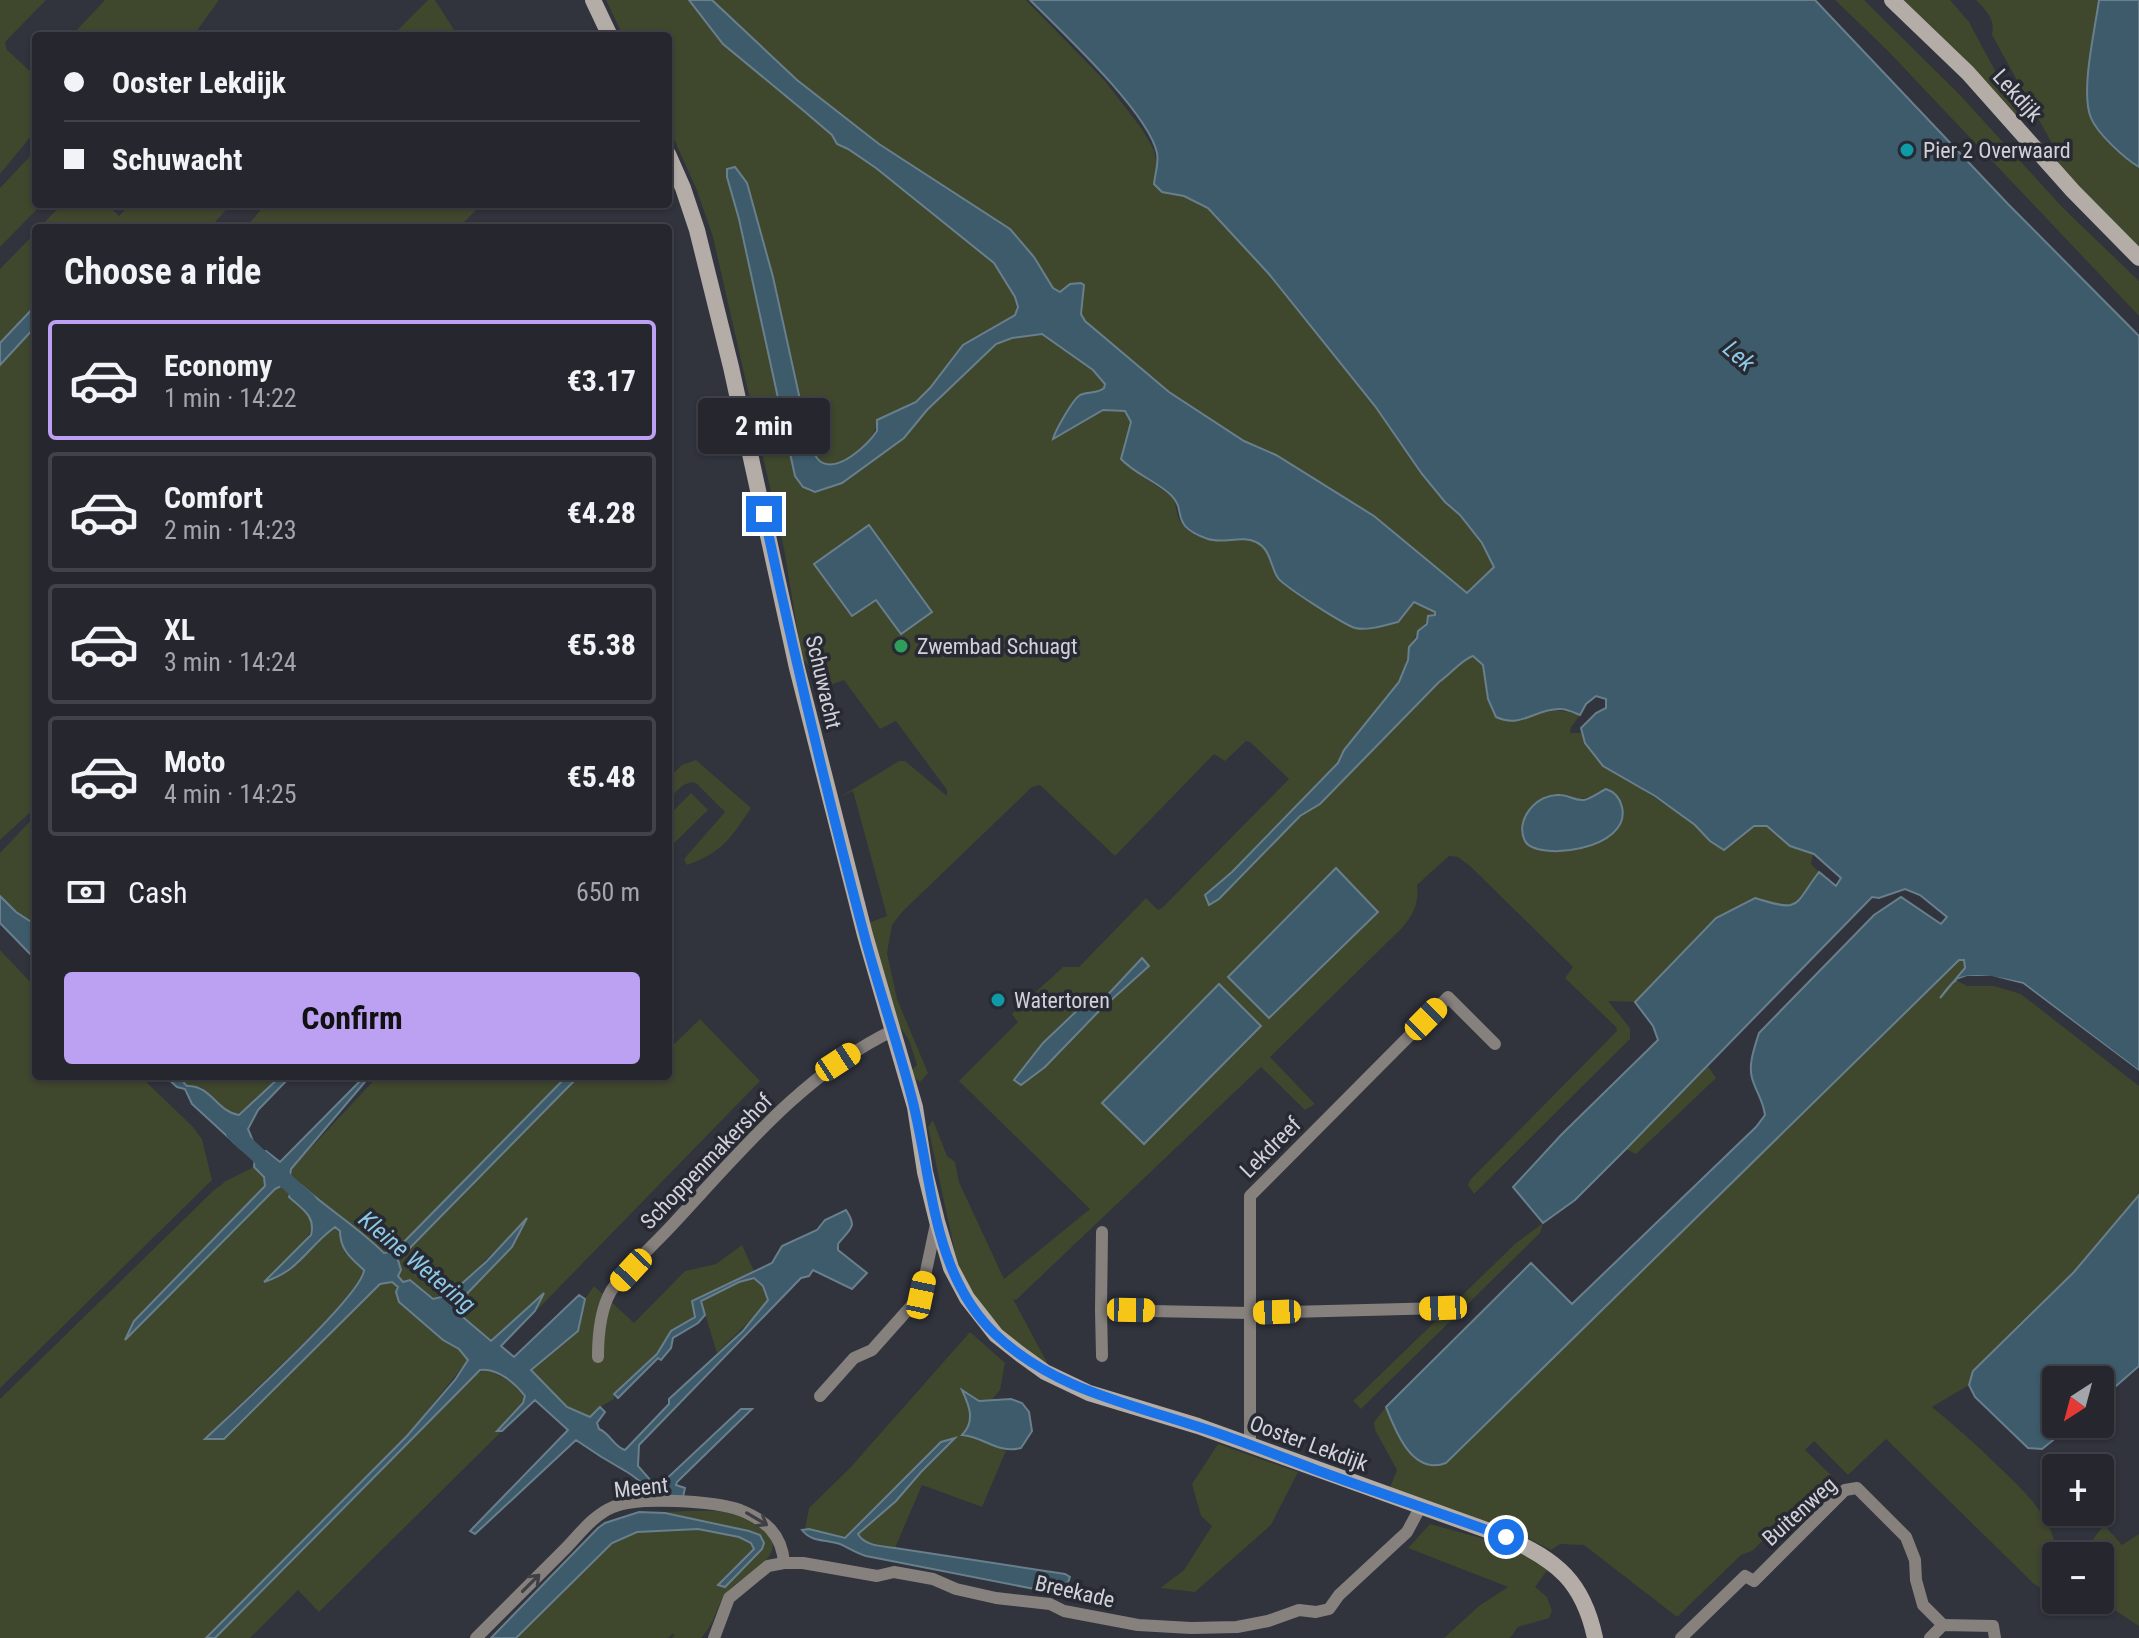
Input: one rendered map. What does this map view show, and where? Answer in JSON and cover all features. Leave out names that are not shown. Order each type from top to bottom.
[{"type":"street","points":[[593,0],[608,32]]},
{"type":"street","name":"Lekdijk","points":[[1892,0],[1968,73],[2073,191],[2139,258]]},
{"type":"street","name":"Schuwacht","points":[[672,163],[697,230],[731,367],[797,668],[865,935],[915,1107],[925,1172],[937,1221],[951,1268],[979,1316]]},
{"type":"street","name":"Lekdreef","points":[[1250,1446],[1250,1196],[1448,997],[1495,1044]]},
{"type":"street","name":"Schoppenmakershof","points":[[598,1357],[598,1331],[611,1292],[752,1139],[797,1096],[838,1062],[894,1030]]},
{"type":"street","name":"Schuwacht","points":[[820,1396],[854,1358],[872,1350],[921,1295],[937,1221]]},
{"type":"street","points":[[1102,1232],[1102,1356]]},
{"type":"street","points":[[1101,1310],[1250,1313],[1443,1308]]},
{"type":"street","name":"Ooster Lekdijk","points":[[979,1316],[996,1335],[1045,1372],[1089,1393],[1198,1426],[1506,1537],[1531,1549],[1562,1569],[1585,1603],[1595,1638]]},
{"type":"street","name":"Buitenweg","points":[[1681,1638],[1745,1576],[1754,1581],[1845,1490],[1857,1488],[1906,1537],[1915,1560],[1916,1580],[1923,1605],[1943,1625]]},
{"type":"street","name":"Meent","points":[[476,1638],[593,1521],[616,1505],[651,1501],[731,1507],[757,1517],[774,1531],[783,1551],[784,1563]]},
{"type":"street","name":"Breekade","points":[[784,1563],[803,1563],[877,1576],[894,1572],[933,1579],[956,1589],[996,1598],[1050,1604],[1064,1611],[1138,1625],[1237,1627],[1268,1621],[1299,1610],[1329,1609],[1339,1595],[1407,1532],[1421,1506]]},
{"type":"street","points":[[714,1638],[729,1598],[768,1566],[784,1563]]},
{"type":"street","points":[[1930,1638],[1943,1625],[1993,1626],[1995,1638]]},
{"type":"green space","points":[[0,0],[46,0],[5,42],[7,50],[32,73],[32,135],[0,174]]},
{"type":"green space","points":[[105,0],[219,0],[196,32],[75,32]]},
{"type":"green space","points":[[428,0],[435,0],[455,32],[396,32]]},
{"type":"green space","points":[[606,0],[689,0],[723,44],[832,135],[837,144],[876,168],[995,263],[1015,297],[1018,307],[1015,315],[963,345],[916,402],[877,420],[871,437],[856,453],[837,463],[820,462],[810,445],[773,277],[726,172],[795,476],[809,491],[821,491],[842,483],[904,438],[927,410],[996,344],[1012,338],[1042,334],[1093,370],[1105,383],[1105,388],[1076,400],[1068,409],[1056,437],[1103,410],[1125,411],[1131,422],[1124,443],[1129,467],[1170,495],[1181,523],[1190,532],[1200,537],[1244,539],[1261,545],[1283,583],[1355,628],[1398,622],[1414,601],[1435,612],[1436,615],[1411,644],[1400,680],[1344,750],[1338,763],[1232,872],[1205,895],[1279,838],[1300,816],[1320,804],[1439,682],[1474,655],[1483,665],[1486,680],[1520,721],[1549,711],[1580,715],[1570,733],[1582,733],[1598,756],[1613,769],[1691,822],[1724,850],[1754,826],[1767,826],[1790,846],[1813,854],[1811,864],[1819,872],[1802,899],[1794,904],[1774,904],[1755,898],[1716,917],[1635,1002],[1608,1001],[1630,1028],[1630,1039],[1474,1194],[1468,1185],[1470,1180],[1617,1031],[1565,978],[1573,967],[1470,866],[1458,857],[1449,856],[1417,885],[1415,908],[1402,928],[1270,1057],[1315,1104],[1305,1110],[1261,1067],[1016,1300],[1013,1299],[1050,1368],[1007,1337],[971,1293],[959,1271],[928,1127],[933,1120],[947,1156],[955,1162],[959,1182],[1004,1279],[1090,1209],[959,1081],[1018,1022],[1012,1014],[1063,967],[1079,967],[1146,898],[1158,910],[1162,908],[1289,779],[1250,742],[1246,741],[1225,761],[1214,754],[1115,856],[1040,785],[1032,787],[892,925],[887,953],[897,999],[928,1073],[920,1082],[914,1077],[912,1070],[917,1065],[909,1040],[899,1025],[868,923],[887,916],[853,791],[840,797],[899,761],[905,761],[947,796],[947,790],[896,721],[880,729],[844,680],[828,686],[802,658],[784,549],[713,237],[696,188],[672,135],[672,32],[621,32]],"holes":[[[1602,791],[1527,844],[1522,833],[1532,807],[1544,798],[1581,799]],[[1143,959],[1149,967],[1014,1080],[1043,1043],[1086,1002],[1100,1002]],[[1219,984],[1198,1087],[1145,1143]]]},
{"type":"green space","points":[[712,0],[1026,0],[1105,81],[1142,129],[1154,150],[1162,192],[1184,196],[1208,207],[1269,274],[1375,406],[1422,474],[1482,543],[1494,567],[1467,593],[1374,516],[1276,455],[1244,441],[1169,392],[1085,321],[1081,314],[1083,285],[1070,284],[1060,292],[1053,288],[1034,257],[1010,229],[879,144],[797,80]]},
{"type":"green space","points":[[1835,0],[1864,0],[1960,95],[2063,208],[2139,281],[2139,316],[1887,50]]},
{"type":"green space","points":[[1902,0],[1950,0],[1969,22],[2016,115]]},
{"type":"green space","points":[[1976,0],[2139,0],[2087,97],[2092,121],[2108,141],[2139,167],[2139,249],[2056,163],[2060,158],[1992,35],[1989,16]]},
{"type":"green space","points":[[32,154],[32,208],[38,208],[0,247],[0,188]]},
{"type":"green space","points":[[58,208],[113,208],[119,216],[127,208],[228,208],[214,224],[43,224]]},
{"type":"green space","points":[[262,208],[478,208],[462,224],[248,224]]},
{"type":"green space","points":[[32,236],[32,309],[0,343],[0,269]]},
{"type":"green space","points":[[32,332],[32,811],[0,840],[0,365]]},
{"type":"green space","points":[[696,760],[751,808],[725,843],[687,865],[684,859],[725,812],[696,783],[684,785],[672,797],[672,774],[682,765]]},
{"type":"green space","points":[[691,793],[708,810],[672,845],[672,812]]},
{"type":"green space","points":[[32,819],[32,922],[0,896],[0,853]]},
{"type":"green space","points":[[0,950],[32,984],[32,1080],[144,1080],[202,1139],[212,1180],[0,1388]]},
{"type":"green space","points":[[1964,959],[1965,968],[1956,980],[1967,986],[1994,986],[2021,994],[2139,1086],[2139,1195],[2074,1272],[1973,1371],[1969,1385],[1932,1407],[2012,1480],[2042,1514],[2042,1526],[2048,1526],[2054,1542],[2042,1542],[2042,1589],[1886,1439],[1848,1475],[1814,1441],[1805,1450],[1831,1475],[1677,1617],[1584,1545],[1560,1544],[1551,1550],[1524,1536],[1389,1490],[1397,1470],[1375,1430],[1374,1422],[1386,1407],[1396,1432],[1446,1463],[1959,960]]},
{"type":"green space","points":[[700,1019],[760,1081],[541,1306],[535,1311],[543,1296],[491,1341],[456,1312],[457,1304],[512,1247],[525,1221],[449,1296],[440,1295],[433,1299],[410,1280],[403,1282],[398,1276],[401,1270],[398,1260],[575,1080],[672,1080],[672,1046]]},
{"type":"green space","points":[[1707,1065],[1716,1078],[1636,1154],[1626,1149]]},
{"type":"green space","points":[[184,1080],[277,1080],[240,1115],[226,1111],[201,1087],[188,1087]]},
{"type":"green space","points":[[374,1080],[563,1080],[395,1251],[388,1254],[338,1218],[301,1185],[293,1186],[289,1182],[291,1169]]},
{"type":"green space","points":[[254,1167],[264,1177],[265,1186],[134,1321],[127,1338],[275,1188],[285,1185],[290,1190],[289,1197],[305,1210],[312,1223],[298,1250],[266,1281],[298,1264],[321,1237],[335,1227],[340,1231],[345,1253],[364,1270],[358,1284],[320,1327],[206,1439],[224,1439],[380,1284],[392,1281],[398,1287],[399,1302],[443,1340],[459,1349],[468,1360],[407,1436],[206,1638],[0,1638],[0,1399],[213,1191]]},
{"type":"green space","points":[[1543,1223],[1540,1233],[1361,1409],[1353,1401],[1516,1243]]},
{"type":"green space","points":[[742,1245],[754,1271],[692,1301],[696,1317],[671,1331],[657,1354],[614,1393],[614,1399],[590,1417],[567,1407],[530,1370],[578,1331],[585,1299],[594,1286],[634,1323],[685,1271],[716,1264]]},
{"type":"green space","points":[[754,1278],[763,1287],[768,1300],[766,1305],[717,1353],[701,1301]]},
{"type":"green space","points":[[970,1332],[1005,1363],[1000,1390],[991,1401],[979,1401],[963,1391],[970,1419],[963,1434],[1006,1451],[982,1507],[922,1485],[895,1548],[867,1543],[858,1534],[896,1501],[954,1440],[941,1442],[845,1538],[805,1529],[809,1508],[850,1468]]},
{"type":"green space","points":[[487,1369],[518,1386],[525,1397],[523,1403],[497,1430],[502,1431],[319,1612],[298,1590],[250,1638],[215,1638],[474,1375]]},
{"type":"green space","points":[[1218,1444],[1298,1472],[1271,1525],[1195,1592],[1160,1588],[1184,1570],[1212,1526],[1201,1516],[1192,1484]]},
{"type":"green space","points":[[717,1511],[742,1516],[766,1531],[773,1545],[771,1553],[725,1595],[701,1638],[672,1638],[675,1634],[672,1634],[668,1638],[516,1638],[612,1543],[637,1532],[698,1529],[739,1537],[751,1543],[754,1548],[718,1584],[762,1549],[749,1531],[650,1512]]},
{"type":"green space","points":[[1430,1524],[1521,1549],[1548,1569],[1535,1587],[1547,1597],[1552,1611],[1549,1618],[1518,1627],[1510,1638],[1444,1638],[1479,1606],[1508,1587],[1408,1548]]},
{"type":"green space","points":[[2103,1526],[2122,1545],[2139,1534],[2139,1626],[2114,1609],[2114,1542],[2091,1542]]},
{"type":"water","name":"Lek","points":[[689,0],[712,0],[797,80],[879,144],[1010,229],[1034,257],[1053,288],[1060,292],[1070,284],[1084,285],[1081,314],[1085,321],[1169,392],[1244,441],[1276,455],[1374,516],[1467,593],[1494,567],[1482,543],[1422,474],[1375,406],[1269,274],[1208,208],[1184,196],[1162,192],[1154,184],[1157,153],[1138,116],[1102,73],[1030,0],[1815,0],[2008,204],[2139,336],[2139,1071],[2023,983],[1981,976],[1964,977],[1953,982],[1965,968],[1964,960],[1959,960],[1446,1463],[1434,1465],[1414,1457],[1400,1438],[1386,1407],[1531,1263],[1572,1304],[1756,1127],[1765,1115],[1751,1073],[1752,1055],[1759,1033],[1874,915],[1901,897],[1941,924],[1947,917],[1920,895],[1905,889],[1879,898],[1872,897],[1575,1200],[1543,1223],[1513,1187],[1658,1040],[1653,1026],[1635,1002],[1716,918],[1755,898],[1781,905],[1795,903],[1819,872],[1836,886],[1841,878],[1814,854],[1790,846],[1767,826],[1754,826],[1724,850],[1655,796],[1603,766],[1585,743],[1581,728],[1606,708],[1606,699],[1596,696],[1586,704],[1580,715],[1561,709],[1513,721],[1496,717],[1488,699],[1483,665],[1473,656],[1439,682],[1320,804],[1300,816],[1219,899],[1209,905],[1205,895],[1232,872],[1338,763],[1344,750],[1399,682],[1408,660],[1409,647],[1417,638],[1418,631],[1427,624],[1428,616],[1435,615],[1435,612],[1414,602],[1398,622],[1355,628],[1283,583],[1265,549],[1256,542],[1208,539],[1188,529],[1171,495],[1121,459],[1131,422],[1125,411],[1103,410],[1053,439],[1077,398],[1101,390],[1105,384],[1093,370],[1042,334],[1012,338],[996,344],[927,410],[904,438],[842,483],[815,492],[803,487],[795,476],[727,169],[735,167],[747,183],[773,277],[810,445],[821,462],[836,464],[852,456],[877,431],[877,420],[916,402],[963,345],[1015,315],[1018,307],[994,263],[876,168],[837,144],[832,135],[723,44]]},
{"type":"water","points":[[2099,0],[2139,0],[2139,167],[2099,131],[2088,107],[2088,77]]},
{"type":"water","points":[[32,309],[32,330],[0,365],[0,343]]},
{"type":"water","points":[[869,525],[932,612],[901,634],[876,600],[852,616],[814,564]]},
{"type":"water","points":[[1606,789],[1620,801],[1621,822],[1613,833],[1599,842],[1581,848],[1546,851],[1525,841],[1522,833],[1525,817],[1543,798],[1560,795],[1584,800]]},
{"type":"water","points":[[1336,868],[1378,912],[1269,1018],[1228,977]]},
{"type":"water","points":[[0,896],[32,922],[32,956],[0,923]]},
{"type":"water","points":[[1142,958],[1149,966],[1099,1011],[1045,1067],[1021,1085],[1014,1080],[1043,1043],[1086,1002],[1101,1002]]},
{"type":"water","points":[[1219,984],[1261,1026],[1144,1144],[1102,1103]]},
{"type":"water","points":[[169,1080],[184,1080],[187,1086],[202,1090],[225,1109],[239,1115],[277,1080],[287,1080],[258,1110],[248,1129],[253,1141],[248,1149],[242,1150],[192,1104],[185,1089]]},
{"type":"water","points":[[361,1080],[367,1080],[291,1169],[289,1182],[275,1189],[125,1340],[134,1321],[265,1186],[264,1177],[254,1167],[255,1157],[266,1151],[280,1162]]},
{"type":"water","points":[[563,1080],[575,1080],[398,1260],[401,1270],[398,1276],[403,1282],[410,1280],[433,1299],[449,1295],[487,1261],[527,1218],[512,1247],[457,1304],[457,1312],[491,1341],[544,1293],[535,1311],[501,1346],[514,1357],[579,1295],[585,1299],[578,1331],[531,1370],[567,1407],[590,1417],[600,1407],[605,1412],[597,1423],[599,1429],[625,1450],[669,1404],[669,1399],[743,1331],[768,1300],[763,1286],[754,1278],[701,1301],[705,1315],[698,1323],[673,1338],[671,1348],[661,1360],[658,1358],[618,1398],[614,1394],[657,1354],[671,1331],[695,1317],[692,1301],[772,1263],[782,1246],[817,1230],[825,1220],[846,1210],[852,1224],[838,1244],[838,1250],[867,1273],[852,1289],[813,1270],[809,1276],[801,1278],[639,1445],[638,1466],[651,1481],[661,1484],[741,1409],[752,1409],[677,1482],[676,1485],[685,1488],[683,1497],[661,1496],[660,1492],[576,1440],[475,1534],[470,1531],[568,1430],[535,1400],[502,1431],[497,1431],[523,1403],[525,1396],[499,1374],[480,1370],[215,1638],[206,1638],[407,1436],[468,1360],[459,1349],[443,1340],[399,1302],[398,1287],[392,1282],[380,1284],[224,1439],[205,1439],[320,1328],[358,1283],[364,1270],[347,1253],[340,1231],[335,1227],[295,1265],[264,1282],[311,1235],[310,1218],[289,1197],[293,1186],[301,1185],[384,1253],[395,1251]]},
{"type":"water","points":[[2139,1195],[2139,1366],[2114,1388],[2114,1366],[2042,1366],[2042,1438],[2056,1438],[2042,1449],[2028,1448],[1975,1397],[1969,1385],[1973,1371],[2074,1272]]},
{"type":"water","points":[[962,1390],[979,1401],[1011,1399],[1022,1403],[1029,1412],[1032,1431],[1021,1448],[1005,1449],[962,1435],[970,1419]]},
{"type":"water","points":[[955,1438],[896,1501],[858,1534],[865,1541],[879,1546],[1065,1574],[1070,1577],[1060,1591],[1055,1593],[866,1556],[840,1544],[815,1539],[802,1530],[845,1538],[941,1442]]},
{"type":"water","points":[[639,1512],[665,1513],[749,1531],[760,1535],[764,1543],[762,1549],[725,1587],[718,1585],[754,1549],[751,1543],[739,1537],[698,1529],[637,1532],[612,1543],[516,1638],[491,1638],[598,1528]]},
{"type":"pier","points":[[1967,976],[1992,976],[2023,984],[2139,1071],[2139,1075],[2021,987],[1991,980],[1956,980]]},
{"type":"waterway","name":"Kleine Wetering","points":[[234,1133],[308,1201]]},
{"type":"place","name":"Pier 2 Overwaard","points":[[1907,150]]},
{"type":"place","name":"Zwembad Schuagt","points":[[901,646]]},
{"type":"place","name":"Watertoren","points":[[998,1000]]},
{"type":"route","points":[[764,514],[797,668],[857,906],[915,1107],[925,1172],[943,1245],[951,1268],[979,1316],[996,1335],[1045,1372],[1089,1393],[1198,1426],[1506,1537]]}]
